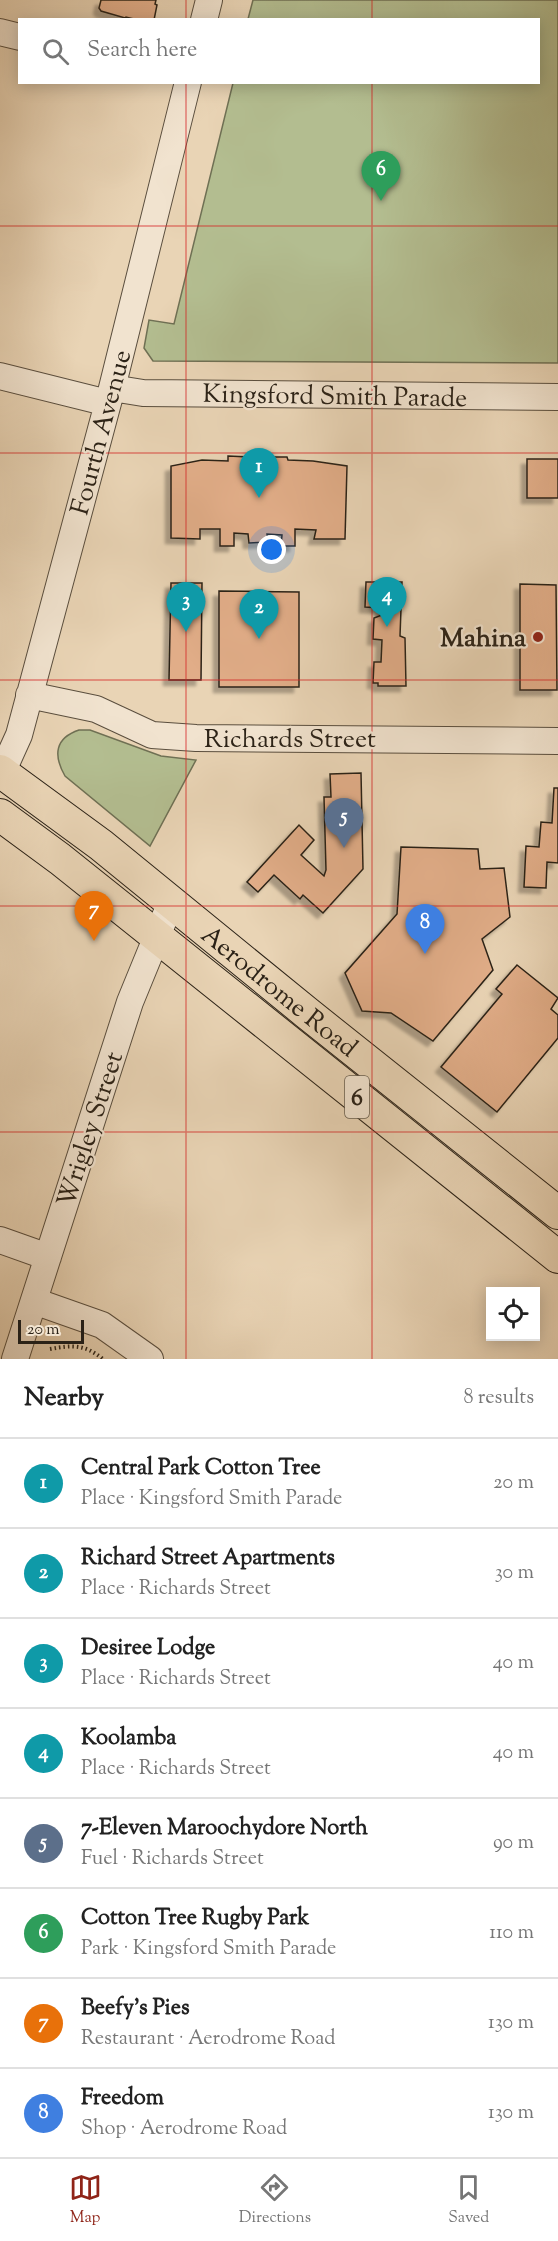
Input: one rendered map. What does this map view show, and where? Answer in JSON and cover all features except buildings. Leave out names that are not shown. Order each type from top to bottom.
[{"type":"main road","name":"Aerodrome Road","points":[[1,773],[101,845],[307,1013],[555,1203]]},
{"type":"main road","name":"Aerodrome Road","points":[[0,815],[60,859],[558,1257]]},
{"type":"street","points":[[204,18],[208,0]]},
{"type":"street","points":[[0,32],[18,36]]},
{"type":"street","name":"Fourth Avenue","points":[[1,773],[19,735],[110,395],[188,84]]},
{"type":"street","name":"Kingsford Smith Parade","points":[[0,376],[110,395],[143,393],[558,397]]},
{"type":"street","name":"Richards Street","points":[[29,695],[96,709],[152,735],[263,739],[558,741]]},
{"type":"street","name":"Wrigley Street","points":[[15,1359],[129,1002],[171,902]]},
{"type":"street","points":[[0,1240],[48,1257]]},
{"type":"street","points":[[34,1301],[102,1325],[150,1359]]},
{"type":"path","points":[[50,1349],[71,1345],[91,1350],[103,1359]]},
{"type":"green space","points":[[253,0],[558,0],[558,363],[153,361],[144,348],[149,320],[174,324],[233,84],[540,84],[540,18],[248,18]]},
{"type":"green space","points":[[79,730],[90,730],[161,756],[196,760],[150,846],[65,776],[59,761],[59,748],[65,738]]},
{"type":"place","name":"Cotton Tree Rugby Park","points":[[381,201]]},
{"type":"place","name":"Central Park Cotton Tree","points":[[259,498]]},
{"type":"place","name":"Koolamba","points":[[387,627]]},
{"type":"place","name":"Desiree Lodge","points":[[186,632]]},
{"type":"place","name":"Mahina","points":[[538,637]]},
{"type":"place","name":"Richard Street Apartments","points":[[259,639]]},
{"type":"place","name":"7-Eleven Maroochydore North","points":[[344,848]]},
{"type":"place","name":"Beefy's Pies","points":[[94,941]]},
{"type":"place","name":"Freedom","points":[[425,954]]}]
